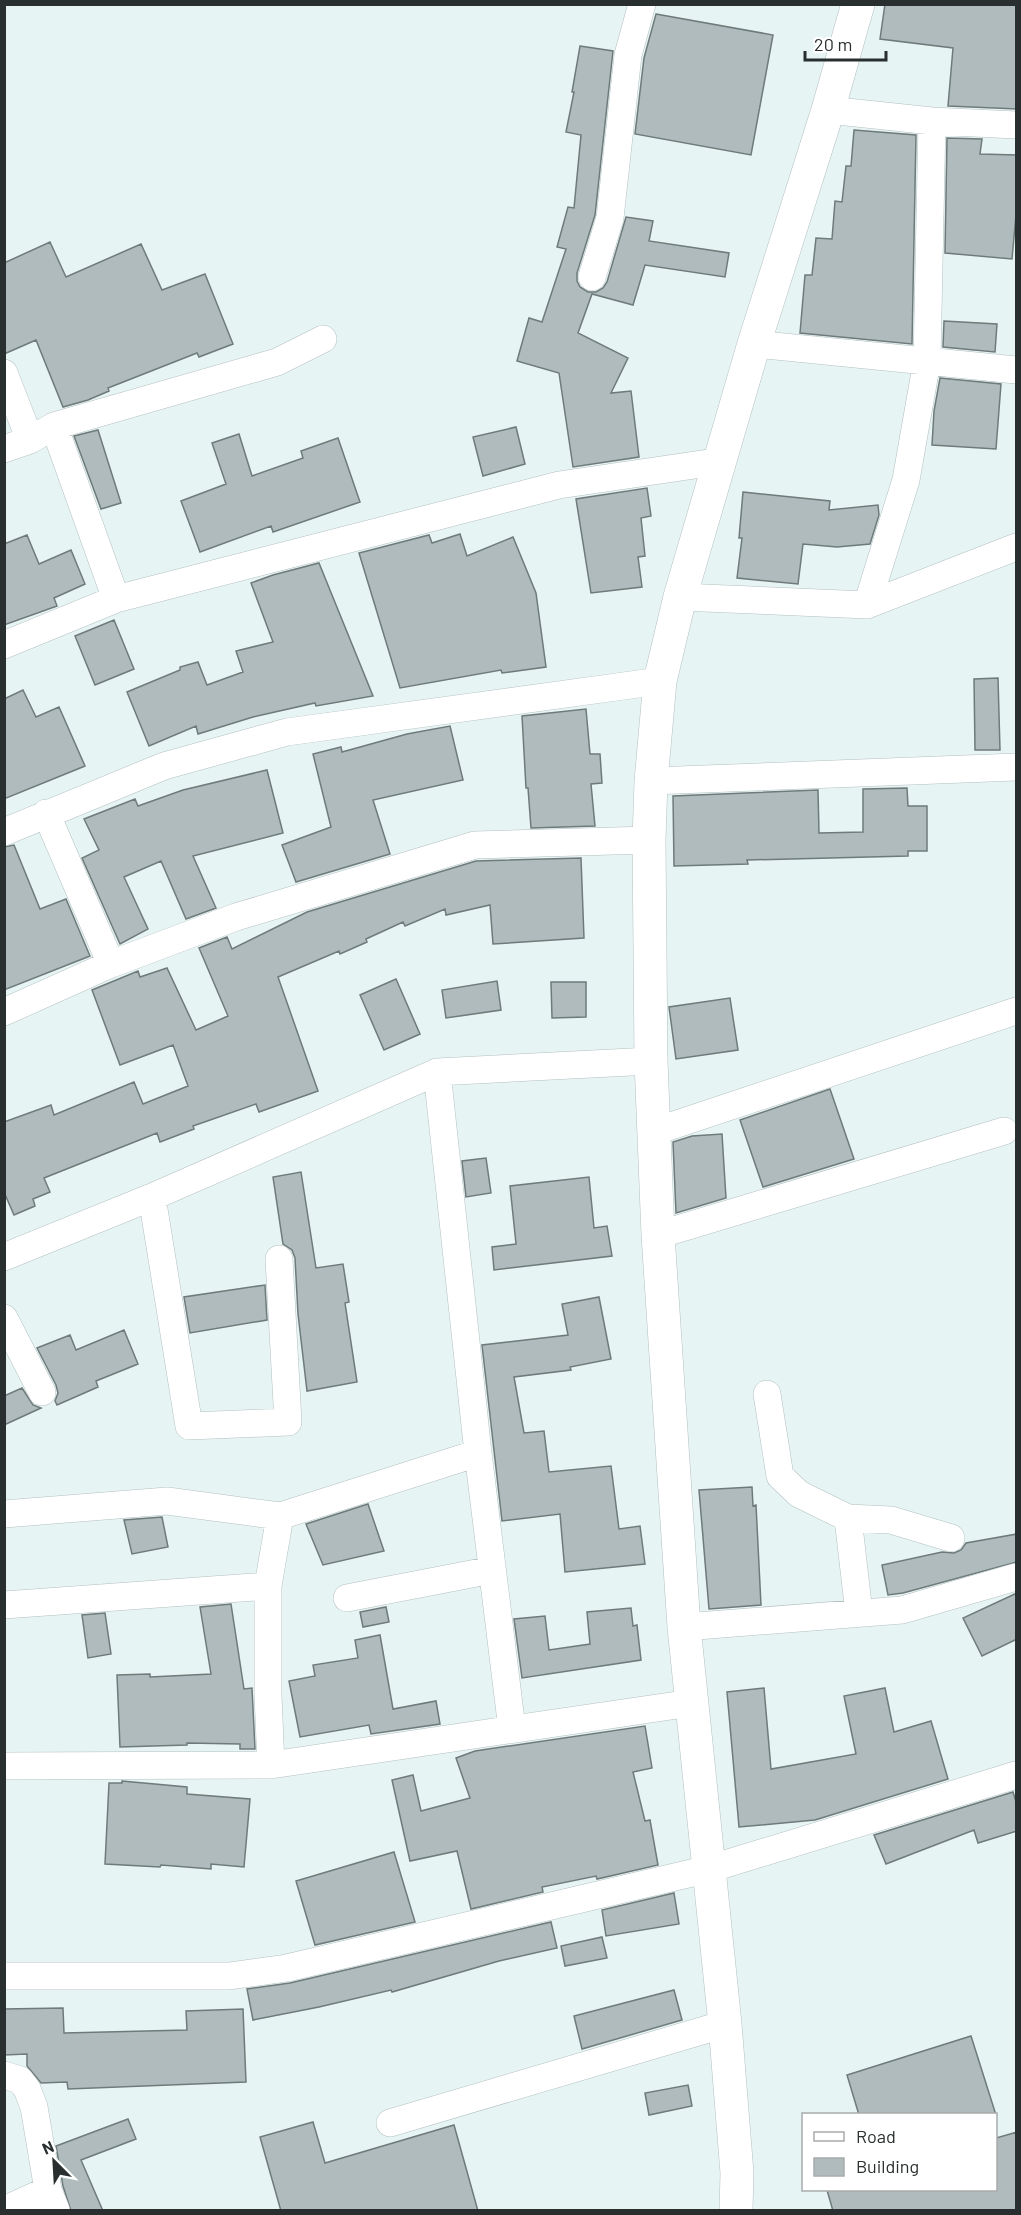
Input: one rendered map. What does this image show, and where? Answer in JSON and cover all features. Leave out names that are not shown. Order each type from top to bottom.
[{"type":"street","points":[[592,277],[610,218],[628,55],[642,4]]},
{"type":"street","points":[[736,2211],[736,2173],[725,2024],[684,1627],[658,1235],[651,1061],[649,840],[651,781],[660,681],[680,597],[722,460],[754,344],[828,110],[858,4]]},
{"type":"street","points":[[846,45],[871,20],[874,4]]},
{"type":"street","points":[[828,110],[932,121],[1017,125]]},
{"type":"street","points":[[867,605],[906,480],[927,362],[932,121]]},
{"type":"street","points":[[4,449],[30,440],[54,426],[277,362],[323,339]]},
{"type":"street","points":[[754,344],[1017,370]]},
{"type":"street","points":[[4,373],[30,440]]},
{"type":"street","points":[[54,426],[116,599]]},
{"type":"street","points":[[4,645],[116,599],[559,485],[722,460]]},
{"type":"street","points":[[680,597],[867,605],[1017,547]]},
{"type":"street","points":[[4,831],[164,766],[287,732],[660,681]]},
{"type":"street","points":[[651,781],[1017,767]]},
{"type":"street","points":[[46,813],[111,964]]},
{"type":"street","points":[[4,1012],[111,964],[236,917],[475,844],[649,840]]},
{"type":"street","points":[[653,1132],[1017,1011]]},
{"type":"street","points":[[4,1257],[152,1197],[436,1072],[651,1061]]},
{"type":"street","points":[[436,1072],[478,1453],[512,1729]]},
{"type":"street","points":[[658,1235],[1005,1131]]},
{"type":"street","points":[[152,1197],[189,1426],[288,1422],[279,1259]]},
{"type":"street","points":[[4,1318],[42,1392]]},
{"type":"street","points":[[767,1394],[780,1476],[799,1494],[848,1518],[891,1520],[951,1538]]},
{"type":"street","points":[[4,1514],[167,1501],[280,1515],[478,1453]]},
{"type":"street","points":[[271,1766],[268,1695],[268,1586],[280,1515]]},
{"type":"street","points":[[848,1518],[859,1613]]},
{"type":"street","points":[[347,1598],[492,1570]]},
{"type":"street","points":[[684,1627],[902,1610],[1017,1577]]},
{"type":"street","points":[[4,1605],[268,1586]]},
{"type":"street","points":[[4,1766],[271,1766],[691,1703]]},
{"type":"street","points":[[4,1976],[229,1976],[286,1968],[709,1869],[1017,1775]]},
{"type":"street","points":[[390,2123],[725,2024]]},
{"type":"street","points":[[4,2075],[20,2080],[27,2089],[34,2108],[52,2200],[4,2210]]},
{"type":"building","points":[[885,4],[1017,4],[1017,109],[948,106],[953,48],[880,39]]},
{"type":"building","points":[[656,14],[773,35],[751,155],[635,134],[644,58]]},
{"type":"building","points":[[580,46],[613,51],[595,215],[577,273],[580,287],[588,292],[596,292],[607,282],[626,217],[653,221],[649,241],[729,253],[725,277],[645,265],[633,305],[592,294],[578,333],[628,358],[611,393],[631,391],[639,457],[573,467],[559,373],[517,361],[529,318],[542,322],[566,249],[557,247],[568,207],[574,208],[581,135],[566,132]]},
{"type":"building","points":[[854,130],[916,135],[912,344],[800,333],[805,275],[812,275],[816,238],[832,239],[835,201],[842,202],[846,166],[851,166]]},
{"type":"building","points":[[947,138],[982,139],[980,154],[1017,155],[1017,204],[1012,259],[945,253]]},
{"type":"building","points":[[50,242],[66,277],[141,244],[162,290],[205,274],[233,344],[199,357],[197,353],[108,388],[109,391],[88,400],[63,407],[36,340],[4,354],[4,263]]},
{"type":"building","points":[[944,321],[997,324],[995,352],[943,347]]},
{"type":"building","points":[[940,378],[1001,384],[996,449],[932,445],[934,411]]},
{"type":"building","points":[[516,427],[525,464],[483,476],[473,437]]},
{"type":"building","points":[[98,430],[121,503],[101,509],[74,436]]},
{"type":"building","points":[[239,434],[252,476],[303,458],[301,451],[338,438],[360,502],[273,532],[271,526],[200,552],[181,501],[226,484],[212,443]]},
{"type":"building","points":[[647,488],[651,516],[641,518],[645,556],[638,557],[642,587],[591,593],[576,499]]},
{"type":"building","points":[[743,492],[830,501],[829,510],[878,505],[879,515],[870,544],[837,547],[803,544],[798,584],[737,578],[742,538],[739,538]]},
{"type":"building","points":[[460,534],[467,556],[513,537],[536,593],[546,667],[502,673],[501,670],[400,688],[359,553],[429,535],[432,543]]},
{"type":"building","points":[[27,535],[39,564],[71,550],[85,584],[54,598],[57,606],[4,625],[4,544]]},
{"type":"building","points":[[319,563],[373,696],[316,706],[315,703],[253,717],[198,734],[196,726],[149,746],[127,692],[180,670],[180,667],[198,662],[207,685],[243,672],[236,651],[273,642],[251,583]]},
{"type":"building","points":[[114,620],[134,669],[95,685],[75,636]]},
{"type":"building","points":[[998,678],[1000,750],[975,750],[974,679]]},
{"type":"building","points":[[23,690],[36,717],[59,707],[85,766],[4,799],[4,699]]},
{"type":"building","points":[[586,709],[590,754],[600,754],[602,783],[591,784],[595,826],[531,828],[522,716]]},
{"type":"building","points":[[450,726],[463,780],[373,800],[390,854],[296,882],[282,845],[331,827],[313,754],[341,747],[342,752],[407,734]]},
{"type":"building","points":[[267,770],[283,833],[193,856],[216,908],[186,919],[161,861],[124,877],[148,929],[120,944],[82,858],[99,850],[84,819],[135,799],[138,806],[183,790]]},
{"type":"building","points":[[907,788],[908,806],[927,806],[927,851],[908,851],[908,856],[747,860],[748,864],[674,866],[673,796],[818,790],[819,833],[863,832],[863,789]]},
{"type":"building","points":[[14,845],[40,909],[66,899],[90,956],[4,990],[4,847]]},
{"type":"building","points":[[581,858],[584,938],[493,944],[490,905],[446,915],[445,909],[405,926],[403,922],[340,954],[339,951],[278,977],[318,1091],[259,1112],[256,1104],[193,1126],[194,1129],[160,1142],[157,1133],[44,1178],[50,1192],[33,1199],[35,1206],[14,1215],[4,1192],[4,1122],[51,1105],[54,1115],[134,1082],[143,1104],[188,1086],[173,1045],[120,1065],[92,990],[138,971],[140,977],[167,968],[196,1030],[228,1016],[199,948],[227,937],[232,949],[307,912],[476,861]]},
{"type":"building","points":[[396,979],[420,1034],[384,1050],[360,995]]},
{"type":"building","points":[[497,981],[501,1010],[446,1018],[442,990]]},
{"type":"building","points":[[551,982],[586,982],[586,1017],[552,1018]]},
{"type":"building","points":[[730,998],[738,1050],[676,1059],[669,1007]]},
{"type":"building","points":[[830,1089],[854,1159],[763,1187],[740,1120]]},
{"type":"building","points":[[722,1134],[726,1198],[676,1213],[673,1142],[692,1136]]},
{"type":"building","points":[[486,1158],[491,1193],[466,1197],[462,1161]]},
{"type":"building","points":[[301,1172],[316,1268],[343,1264],[349,1302],[345,1303],[357,1382],[307,1391],[298,1314],[295,1258],[292,1250],[283,1244],[273,1177]]},
{"type":"building","points":[[589,1177],[594,1228],[607,1226],[612,1256],[494,1270],[492,1247],[516,1244],[510,1186]]},
{"type":"building","points":[[265,1285],[267,1320],[190,1333],[184,1297]]},
{"type":"building","points":[[599,1297],[611,1359],[570,1367],[571,1370],[514,1377],[524,1433],[544,1431],[549,1472],[611,1466],[619,1529],[640,1526],[645,1564],[565,1572],[560,1514],[502,1521],[482,1345],[568,1335],[562,1304]]},
{"type":"building","points":[[124,1330],[138,1364],[96,1381],[98,1387],[57,1405],[56,1385],[37,1348],[70,1335],[76,1350]]},
{"type":"building","points":[[22,1388],[33,1405],[41,1408],[4,1425],[4,1396]]},
{"type":"building","points":[[752,1487],[753,1506],[756,1505],[761,1605],[709,1609],[699,1490]]},
{"type":"building","points":[[368,1504],[384,1551],[323,1565],[306,1524]]},
{"type":"building","points":[[162,1517],[168,1547],[132,1554],[124,1520]]},
{"type":"building","points":[[1017,1534],[1017,1562],[888,1595],[882,1565],[942,1552],[954,1553],[961,1550],[966,1543]]},
{"type":"building","points":[[1017,1593],[1017,1639],[982,1656],[963,1618]]},
{"type":"building","points":[[231,1604],[244,1689],[252,1688],[255,1749],[240,1749],[240,1744],[187,1743],[187,1745],[120,1747],[117,1675],[150,1674],[150,1677],[211,1674],[200,1607]]},
{"type":"building","points":[[386,1607],[389,1622],[363,1627],[360,1612]]},
{"type":"building","points":[[631,1608],[633,1626],[637,1625],[641,1660],[522,1678],[514,1619],[545,1616],[549,1650],[590,1644],[587,1612]]},
{"type":"building","points":[[105,1613],[111,1654],[88,1658],[82,1615]]},
{"type":"building","points":[[380,1635],[393,1709],[436,1701],[440,1724],[371,1734],[369,1725],[300,1737],[289,1681],[315,1676],[313,1665],[358,1658],[355,1640]]},
{"type":"building","points":[[764,1688],[771,1769],[856,1754],[844,1696],[885,1688],[894,1732],[931,1721],[948,1779],[815,1820],[739,1827],[727,1692]]},
{"type":"building","points":[[645,1726],[652,1768],[633,1772],[645,1821],[650,1820],[658,1865],[597,1879],[596,1876],[542,1887],[543,1892],[471,1909],[457,1851],[410,1861],[392,1780],[413,1775],[421,1811],[470,1798],[456,1758],[475,1751]]},
{"type":"building","points":[[122,1781],[187,1787],[187,1794],[250,1799],[244,1867],[211,1864],[211,1869],[105,1864],[109,1783],[122,1783]]},
{"type":"building","points":[[1013,1792],[1017,1805],[1017,1831],[978,1843],[974,1830],[886,1864],[874,1835]]},
{"type":"building","points":[[394,1852],[415,1922],[315,1945],[296,1881]]},
{"type":"building","points":[[674,1893],[679,1924],[606,1936],[602,1910]]},
{"type":"building","points":[[551,1922],[557,1948],[499,1961],[392,1992],[391,1990],[253,2020],[247,1989],[290,1983]]},
{"type":"building","points":[[602,1937],[607,1958],[565,1966],[561,1946]]},
{"type":"building","points":[[674,1990],[682,2020],[582,2049],[574,2016]]},
{"type":"building","points":[[63,2008],[64,2033],[187,2030],[186,2011],[243,2009],[246,2082],[68,2089],[67,2082],[41,2083],[27,2066],[27,2054],[4,2055],[4,2009]]},
{"type":"building","points":[[971,2036],[995,2113],[858,2113],[847,2075]]},
{"type":"building","points":[[688,2085],[692,2106],[649,2115],[645,2093]]},
{"type":"building","points":[[128,2119],[136,2139],[81,2160],[103,2211],[71,2211],[63,2186],[56,2146]]},
{"type":"building","points":[[313,2122],[325,2163],[454,2125],[478,2211],[281,2211],[260,2137]]},
{"type":"building","points":[[1017,2132],[1017,2211],[833,2211],[827,2191],[997,2191],[997,2138]]}]
